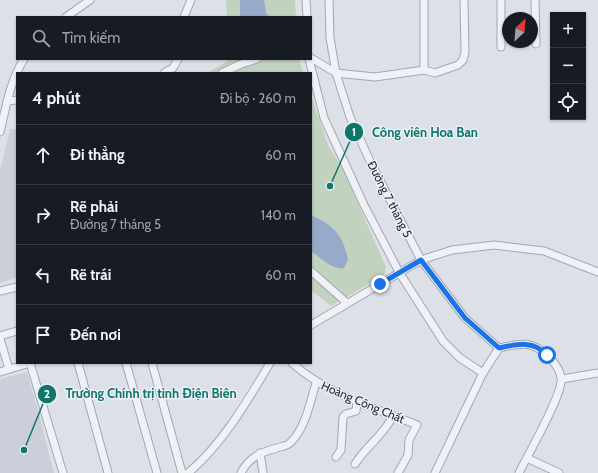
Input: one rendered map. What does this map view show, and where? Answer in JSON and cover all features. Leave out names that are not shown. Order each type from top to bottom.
[{"type":"street","points":[[67,16],[90,0]]},
{"type":"street","points":[[184,16],[191,0]]},
{"type":"street","points":[[306,0],[307,16]]},
{"type":"street","name":"Đường 7 tháng 5","points":[[329,0],[330,38],[336,73],[356,129],[421,260],[465,318],[499,348]]},
{"type":"street","points":[[424,0],[424,70]]},
{"type":"street","points":[[312,60],[336,73],[376,77],[424,70],[435,73],[458,65],[463,60],[464,52],[464,0]]},
{"type":"street","points":[[501,0],[501,47]]},
{"type":"street","points":[[534,0],[535,12]]},
{"type":"street","points":[[16,72],[23,60]]},
{"type":"street","points":[[168,72],[176,65],[178,60]]},
{"type":"street","points":[[224,72],[254,60]]},
{"type":"street","name":"Đường 7 tháng 5","points":[[310,60],[324,118],[364,205],[399,272],[443,341],[460,358],[483,373]]},
{"type":"street","points":[[0,132],[7,101],[16,72]]},
{"type":"street","points":[[7,101],[16,100]]},
{"type":"street","points":[[312,324],[421,260],[452,250],[494,245],[544,251],[598,272]]},
{"type":"street","points":[[312,272],[347,303]]},
{"type":"street","points":[[0,291],[16,287]]},
{"type":"street","points":[[0,336],[16,331]]},
{"type":"street","points":[[0,339],[9,369]]},
{"type":"street","points":[[435,473],[483,373],[499,348],[520,344],[539,347],[556,364],[562,379],[553,407],[519,473]]},
{"type":"street","points":[[0,372],[26,364]]},
{"type":"street","points":[[30,364],[63,473]]},
{"type":"street","points":[[78,364],[108,473]]},
{"type":"street","points":[[126,364],[157,473]]},
{"type":"street","points":[[152,364],[182,473]]},
{"type":"street","points":[[188,473],[210,451],[237,416],[269,364]]},
{"type":"street","name":"Hoàng Công Chất","points":[[293,364],[316,383],[357,402],[417,425],[409,440],[408,455],[398,473]]},
{"type":"street","points":[[562,379],[598,373]]},
{"type":"street","points":[[240,473],[248,462],[260,453],[288,444],[293,440],[304,421],[316,383]]},
{"type":"street","points":[[336,457],[341,450],[343,417],[346,414],[356,411],[357,402]]},
{"type":"street","points":[[355,464],[365,448],[386,430],[393,416]]},
{"type":"street","points":[[260,453],[263,473]]},
{"type":"street","points":[[527,458],[559,473]]},
{"type":"shaded area","points":[[10,129],[16,129],[16,277],[0,283],[0,171]]},
{"type":"shaded area","points":[[27,372],[54,473],[0,473],[0,379]]},
{"type":"green space","points":[[226,0],[295,0],[296,16],[227,16]]},
{"type":"green space","points":[[227,60],[299,60],[303,72],[209,72]]},
{"type":"green space","points":[[312,99],[328,145],[343,170],[386,267],[384,275],[331,306],[312,291]]},
{"type":"water","points":[[240,0],[264,0],[266,13],[269,16],[240,16]]},
{"type":"water","points":[[312,216],[326,223],[336,231],[346,250],[348,259],[344,268],[331,266],[312,252]]},
{"type":"place","name":"Công viên Hoa Ban","points":[[330,186]]},
{"type":"place","name":"Trường Chính trị tỉnh Điện Biên","points":[[24,450]]},
{"type":"route","points":[[380,284],[421,260],[465,318],[499,348],[520,344],[539,347],[547,355]]}]
